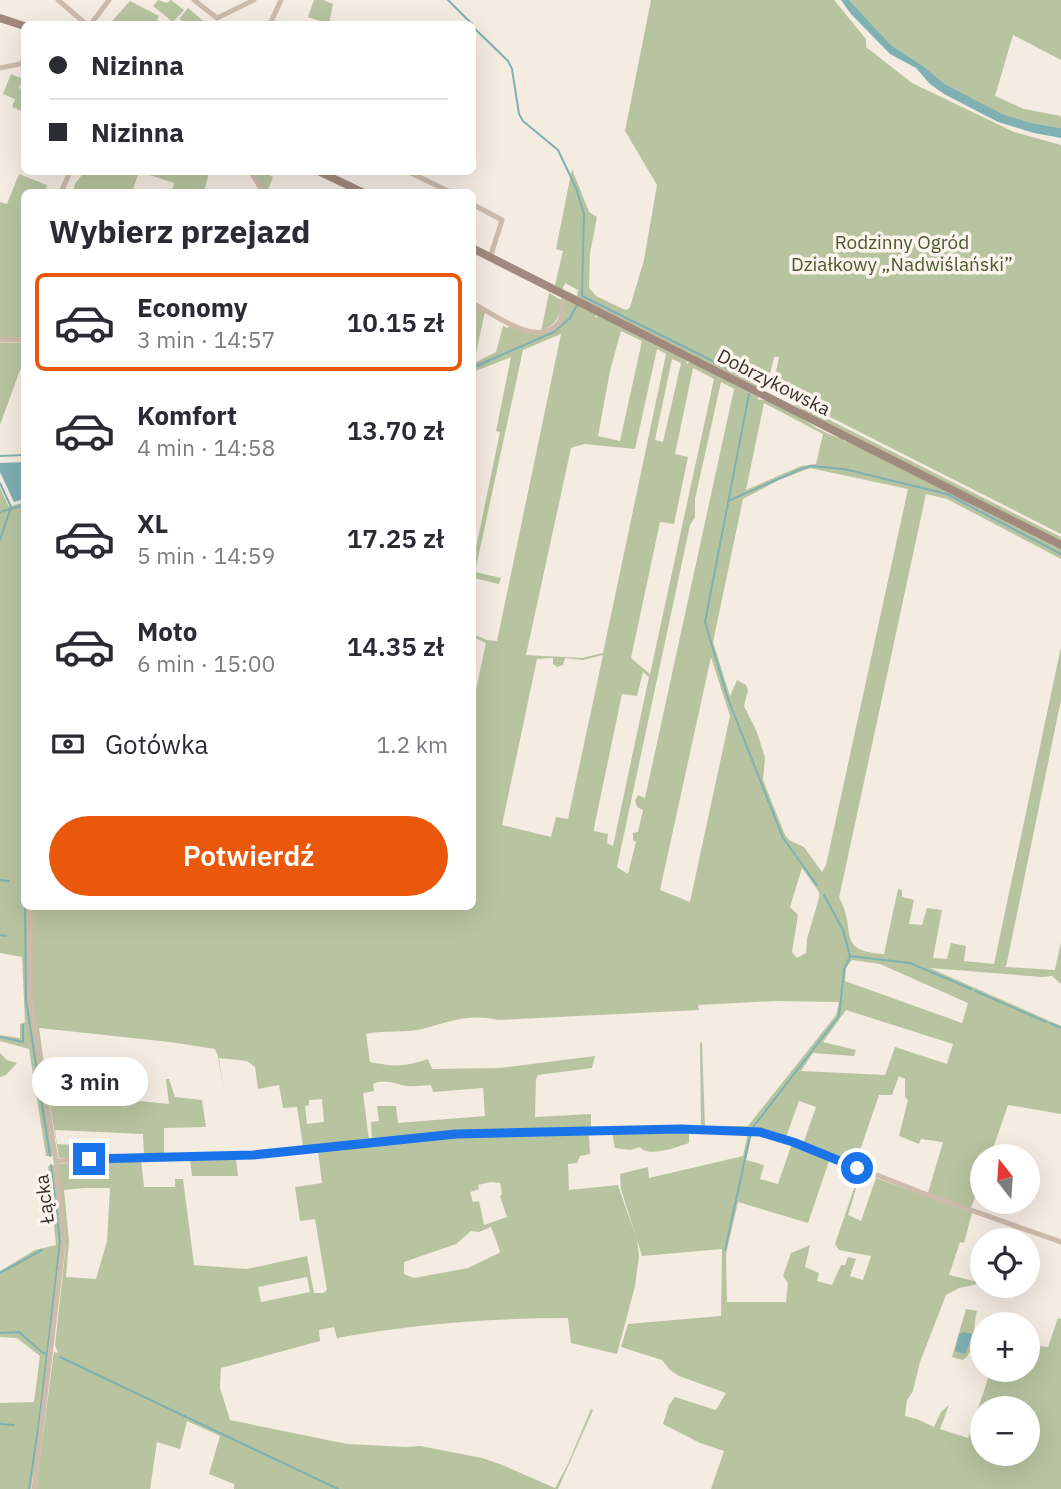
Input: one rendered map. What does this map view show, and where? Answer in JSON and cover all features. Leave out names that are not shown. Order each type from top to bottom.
[{"type":"main road","points":[[0,18],[21,25]]},
{"type":"main road","points":[[326,175],[356,189]]},
{"type":"main road","name":"Dobrzykowska","points":[[476,250],[1061,545]]},
{"type":"street","points":[[58,0],[82,21]]},
{"type":"street","points":[[93,21],[109,0]]},
{"type":"street","points":[[194,0],[217,18],[254,0]]},
{"type":"street","points":[[271,21],[281,0]]},
{"type":"street","points":[[0,68],[21,64]]},
{"type":"street","points":[[415,175],[444,189]]},
{"type":"street","points":[[476,206],[502,220],[491,258]]},
{"type":"street","points":[[476,305],[527,331],[541,334],[560,321],[565,295]]},
{"type":"street","points":[[0,340],[21,340]]},
{"type":"street","name":"Łącka","points":[[30,910],[30,998],[56,1161],[64,1238],[34,1489]]},
{"type":"street","points":[[56,1161],[253,1155],[456,1134],[680,1129],[752,1131],[793,1142],[920,1192],[1061,1242]]},
{"type":"green space","points":[[158,0],[167,3],[171,0],[184,10],[172,21],[153,6]]},
{"type":"green space","points":[[314,0],[333,4],[330,21],[308,17]]},
{"type":"green space","name":"Rodzinny Ogród Działkowy „Nadwiślański”","points":[[651,0],[834,0],[866,39],[866,47],[912,83],[1014,132],[1061,145],[1061,534],[773,388],[779,357],[774,357],[768,382],[762,390],[569,293],[567,291],[577,296],[578,290],[565,283],[562,290],[555,285],[563,251],[556,249],[572,169],[589,212],[597,217],[590,253],[589,288],[596,296],[623,309],[630,307],[644,260],[657,185],[625,131]]},
{"type":"green space","points":[[849,0],[1061,0],[1061,60],[1013,35],[995,96],[1024,109],[1061,116],[1061,128],[1001,114],[945,84],[892,46]]},
{"type":"green space","points":[[130,1],[159,16],[159,21],[112,21]]},
{"type":"green space","points":[[188,8],[203,21],[182,21],[179,19]]},
{"type":"green space","points":[[11,74],[21,78],[21,111],[12,107],[15,99],[3,94]]},
{"type":"green space","points":[[19,174],[47,185],[46,189],[21,189],[21,339],[0,338],[0,202],[7,204]]},
{"type":"green space","points":[[82,175],[138,175],[133,189],[74,189]]},
{"type":"green space","points":[[149,175],[208,175],[205,189],[173,189],[174,183]]},
{"type":"green space","points":[[254,175],[273,177],[268,189],[262,189]]},
{"type":"green space","points":[[549,293],[561,300],[560,311],[554,323],[541,332]]},
{"type":"green space","points":[[566,300],[596,315],[595,318],[598,316],[687,361],[686,364],[690,362],[758,397],[758,400],[766,400],[787,409],[821,430],[842,438],[845,442],[847,440],[980,508],[979,510],[982,509],[1061,549],[1061,559],[947,499],[926,494],[839,898],[853,943],[868,952],[884,954],[898,889],[902,890],[902,897],[914,900],[909,924],[922,925],[927,908],[942,910],[933,958],[947,959],[951,943],[966,946],[964,961],[994,964],[1061,647],[1061,700],[1006,967],[1055,970],[1061,942],[1061,984],[1052,976],[930,968],[1061,1026],[1061,1114],[1008,1105],[994,1144],[970,1144],[970,1208],[928,1193],[943,1142],[921,1139],[919,1144],[899,1136],[908,1100],[905,1097],[905,1079],[899,1076],[892,1095],[879,1095],[855,1165],[803,1144],[816,1107],[799,1101],[786,1137],[755,1129],[701,1126],[700,1043],[702,1042],[705,1126],[748,1126],[836,1015],[839,1002],[775,1001],[698,1005],[699,1010],[498,1020],[478,1017],[415,1030],[366,1034],[370,1062],[387,1065],[406,1065],[428,1059],[432,1069],[500,1068],[595,1056],[592,1068],[538,1075],[536,1079],[535,1117],[591,1114],[591,1131],[455,1132],[372,1140],[371,1122],[379,1121],[377,1106],[396,1106],[398,1123],[485,1116],[483,1088],[433,1092],[431,1085],[410,1086],[381,1082],[373,1084],[374,1091],[363,1093],[369,1140],[303,1148],[300,1147],[303,1146],[297,1107],[283,1108],[279,1085],[258,1089],[255,1067],[247,1061],[219,1058],[224,1093],[215,1049],[39,1028],[48,1092],[169,1104],[166,1079],[169,1079],[175,1097],[202,1100],[206,1127],[164,1128],[164,1155],[144,1156],[143,1134],[55,1130],[57,1144],[91,1146],[91,1158],[59,1158],[32,1000],[32,910],[476,910],[476,689],[486,643],[476,638],[476,635],[497,641],[561,334],[523,350],[476,567],[476,548],[500,432],[496,431],[511,357],[476,371],[476,362],[496,352],[503,326],[508,328],[510,324],[524,332],[540,335],[559,325]],"holes":[[[621,331],[642,341],[620,441],[598,436],[610,371]],[[657,349],[666,354],[603,653],[582,658],[526,655],[571,448],[584,444],[635,449]],[[672,359],[681,363],[663,442],[655,440]],[[693,368],[714,379],[650,674],[631,658],[660,522],[674,524],[688,457],[675,454]],[[721,382],[734,389],[645,798],[638,795],[635,800],[637,807],[643,810],[638,832],[633,833],[633,840],[636,842],[628,874],[617,867],[690,525],[695,517],[695,499]],[[764,403],[823,434],[816,464],[801,466],[746,490]],[[810,468],[908,489],[826,865],[822,872],[804,847],[785,835],[763,780],[765,758],[757,732],[744,706],[748,690],[746,685],[737,680],[730,696],[713,642],[743,499],[779,480]],[[603,655],[568,819],[556,817],[551,837],[502,825],[537,659],[553,658],[553,664],[557,667],[563,665],[565,658],[583,660]],[[711,657],[730,716],[690,902],[660,890]],[[643,672],[649,677],[613,846],[607,843],[608,834],[594,831],[594,828],[622,694],[637,696]],[[802,868],[819,892],[819,898],[807,939],[806,953],[797,958],[792,952],[798,915],[790,907]],[[852,960],[880,964],[968,1003],[962,1023],[845,981],[846,968]],[[846,1010],[953,1044],[947,1064],[895,1047],[885,1075],[801,1071],[813,1053],[854,1056],[856,1050],[823,1042]],[[322,1099],[324,1122],[307,1124],[305,1106],[309,1105],[309,1100]]]},
{"type":"green space","points":[[476,306],[485,311],[476,354]]},
{"type":"green space","points":[[0,343],[21,343],[21,367],[0,425]]},
{"type":"green space","points":[[796,403],[1061,537],[1061,542],[811,416],[795,405]]},
{"type":"green space","points":[[0,488],[9,507],[21,503],[21,910],[28,910],[28,993],[53,1156],[46,1156],[29,1049],[0,1041],[0,1035],[20,1038],[20,1024],[25,1022],[22,957],[0,953]]},
{"type":"green space","points":[[476,572],[501,578],[499,584],[476,578]]},
{"type":"green space","points":[[0,1053],[7,1060],[17,1063],[6,1075],[0,1077]]},
{"type":"green space","points":[[689,1131],[689,1143],[656,1152],[640,1147],[630,1150],[615,1148],[612,1133]]},
{"type":"green space","points":[[748,1133],[752,1134],[746,1160],[764,1165],[760,1179],[778,1184],[791,1146],[829,1161],[808,1223],[738,1202],[726,1254],[727,1302],[786,1302],[788,1283],[783,1276],[791,1253],[810,1245],[805,1267],[819,1273],[817,1281],[832,1285],[841,1265],[845,1265],[848,1257],[856,1259],[850,1276],[863,1280],[871,1256],[839,1250],[835,1244],[861,1172],[848,1215],[861,1221],[876,1178],[970,1212],[964,1243],[960,1242],[949,1275],[970,1280],[970,1286],[946,1295],[920,1362],[913,1391],[907,1400],[905,1416],[934,1427],[941,1412],[949,1405],[940,1429],[968,1438],[970,1432],[970,1466],[1040,1466],[1040,1396],[982,1396],[987,1382],[1040,1382],[1040,1346],[1048,1347],[1058,1318],[1061,1319],[1061,1489],[711,1489],[724,1451],[700,1443],[663,1424],[669,1405],[675,1397],[716,1410],[726,1393],[679,1376],[662,1360],[621,1347],[628,1324],[721,1316],[722,1249],[642,1256],[621,1189],[620,1174],[648,1167],[649,1178],[743,1156]]},
{"type":"green space","points":[[453,1136],[589,1136],[590,1154],[580,1156],[577,1163],[568,1164],[569,1190],[618,1185],[637,1240],[639,1256],[635,1286],[617,1354],[571,1343],[568,1318],[452,1323],[337,1338],[334,1327],[319,1330],[320,1341],[221,1368],[220,1388],[230,1420],[347,1444],[420,1446],[482,1458],[555,1488],[591,1409],[593,1410],[558,1489],[234,1489],[234,1484],[209,1474],[220,1436],[187,1421],[180,1449],[157,1442],[150,1489],[36,1489],[53,1358],[54,1352],[58,1353],[55,1345],[66,1244],[57,1164],[141,1159],[144,1187],[175,1187],[175,1179],[183,1179],[194,1265],[247,1269],[307,1256],[314,1293],[323,1293],[327,1290],[315,1219],[300,1221],[295,1187],[322,1183],[318,1151]],"holes":[[[500,1183],[500,1196],[507,1217],[484,1225],[479,1201],[473,1202],[470,1192],[479,1189],[478,1185]],[[110,1188],[107,1241],[96,1279],[66,1277],[69,1241],[64,1190]],[[491,1227],[499,1253],[468,1268],[414,1278],[404,1274],[404,1262],[456,1244],[471,1231],[479,1232]],[[307,1277],[310,1292],[261,1302],[258,1287]]]},
{"type":"green space","points":[[236,1158],[238,1176],[192,1176],[190,1159]]},
{"type":"green space","points":[[54,1165],[62,1232],[42,1421],[31,1489],[0,1489],[0,1403],[34,1402],[40,1356],[17,1338],[0,1337],[0,1271],[35,1250],[56,1245],[48,1166]]},
{"type":"green space","points":[[966,1309],[977,1311],[970,1312],[970,1352],[963,1360],[952,1357]]},
{"type":"water","points":[[841,0],[849,0],[892,46],[945,84],[1002,114],[1061,128],[1061,138],[998,122],[944,94],[930,84],[916,68],[890,54]]},
{"type":"water","points":[[21,462],[21,500],[14,502],[0,472],[0,463]]},
{"type":"water","points":[[970,1333],[965,1354],[955,1351],[959,1334]]},
{"type":"waterway","points":[[448,0],[469,21]]},
{"type":"waterway","points":[[476,30],[508,61],[512,69],[519,114],[523,121],[558,150],[576,188],[584,214],[582,296],[751,380]]},
{"type":"waterway","points":[[476,366],[554,332],[570,318],[577,305]]},
{"type":"waterway","points":[[749,394],[705,622],[728,699],[783,838],[817,885]]},
{"type":"waterway","points":[[0,456],[21,455]]},
{"type":"waterway","points":[[728,501],[811,466],[844,469],[947,494],[1061,554]]},
{"type":"waterway","points":[[0,483],[11,507],[0,540]]},
{"type":"waterway","points":[[0,512],[21,506]]},
{"type":"waterway","points":[[0,880],[9,881]]},
{"type":"waterway","points":[[824,895],[843,930],[850,956],[910,963],[971,989]]},
{"type":"waterway","points":[[25,910],[26,1000],[50,1156]]},
{"type":"waterway","points":[[0,935],[6,936]]},
{"type":"waterway","points":[[753,1127],[839,1016],[844,970],[850,956]]},
{"type":"waterway","points":[[975,991],[1046,1022]]},
{"type":"waterway","points":[[1050,1023],[1061,1028]]},
{"type":"waterway","points":[[0,1037],[23,1042],[23,1025]]},
{"type":"waterway","points":[[725,1250],[750,1136]]},
{"type":"waterway","points":[[29,1489],[60,1242],[51,1165]]},
{"type":"waterway","points":[[0,1273],[42,1250]]},
{"type":"waterway","points":[[0,1333],[19,1332],[47,1354]]},
{"type":"waterway","points":[[60,1357],[338,1489]]},
{"type":"waterway","points":[[0,1424],[14,1425]]},
{"type":"route","points":[[89,1159],[253,1155],[456,1134],[595,1133],[680,1129],[760,1132],[793,1142],[857,1168]]}]
